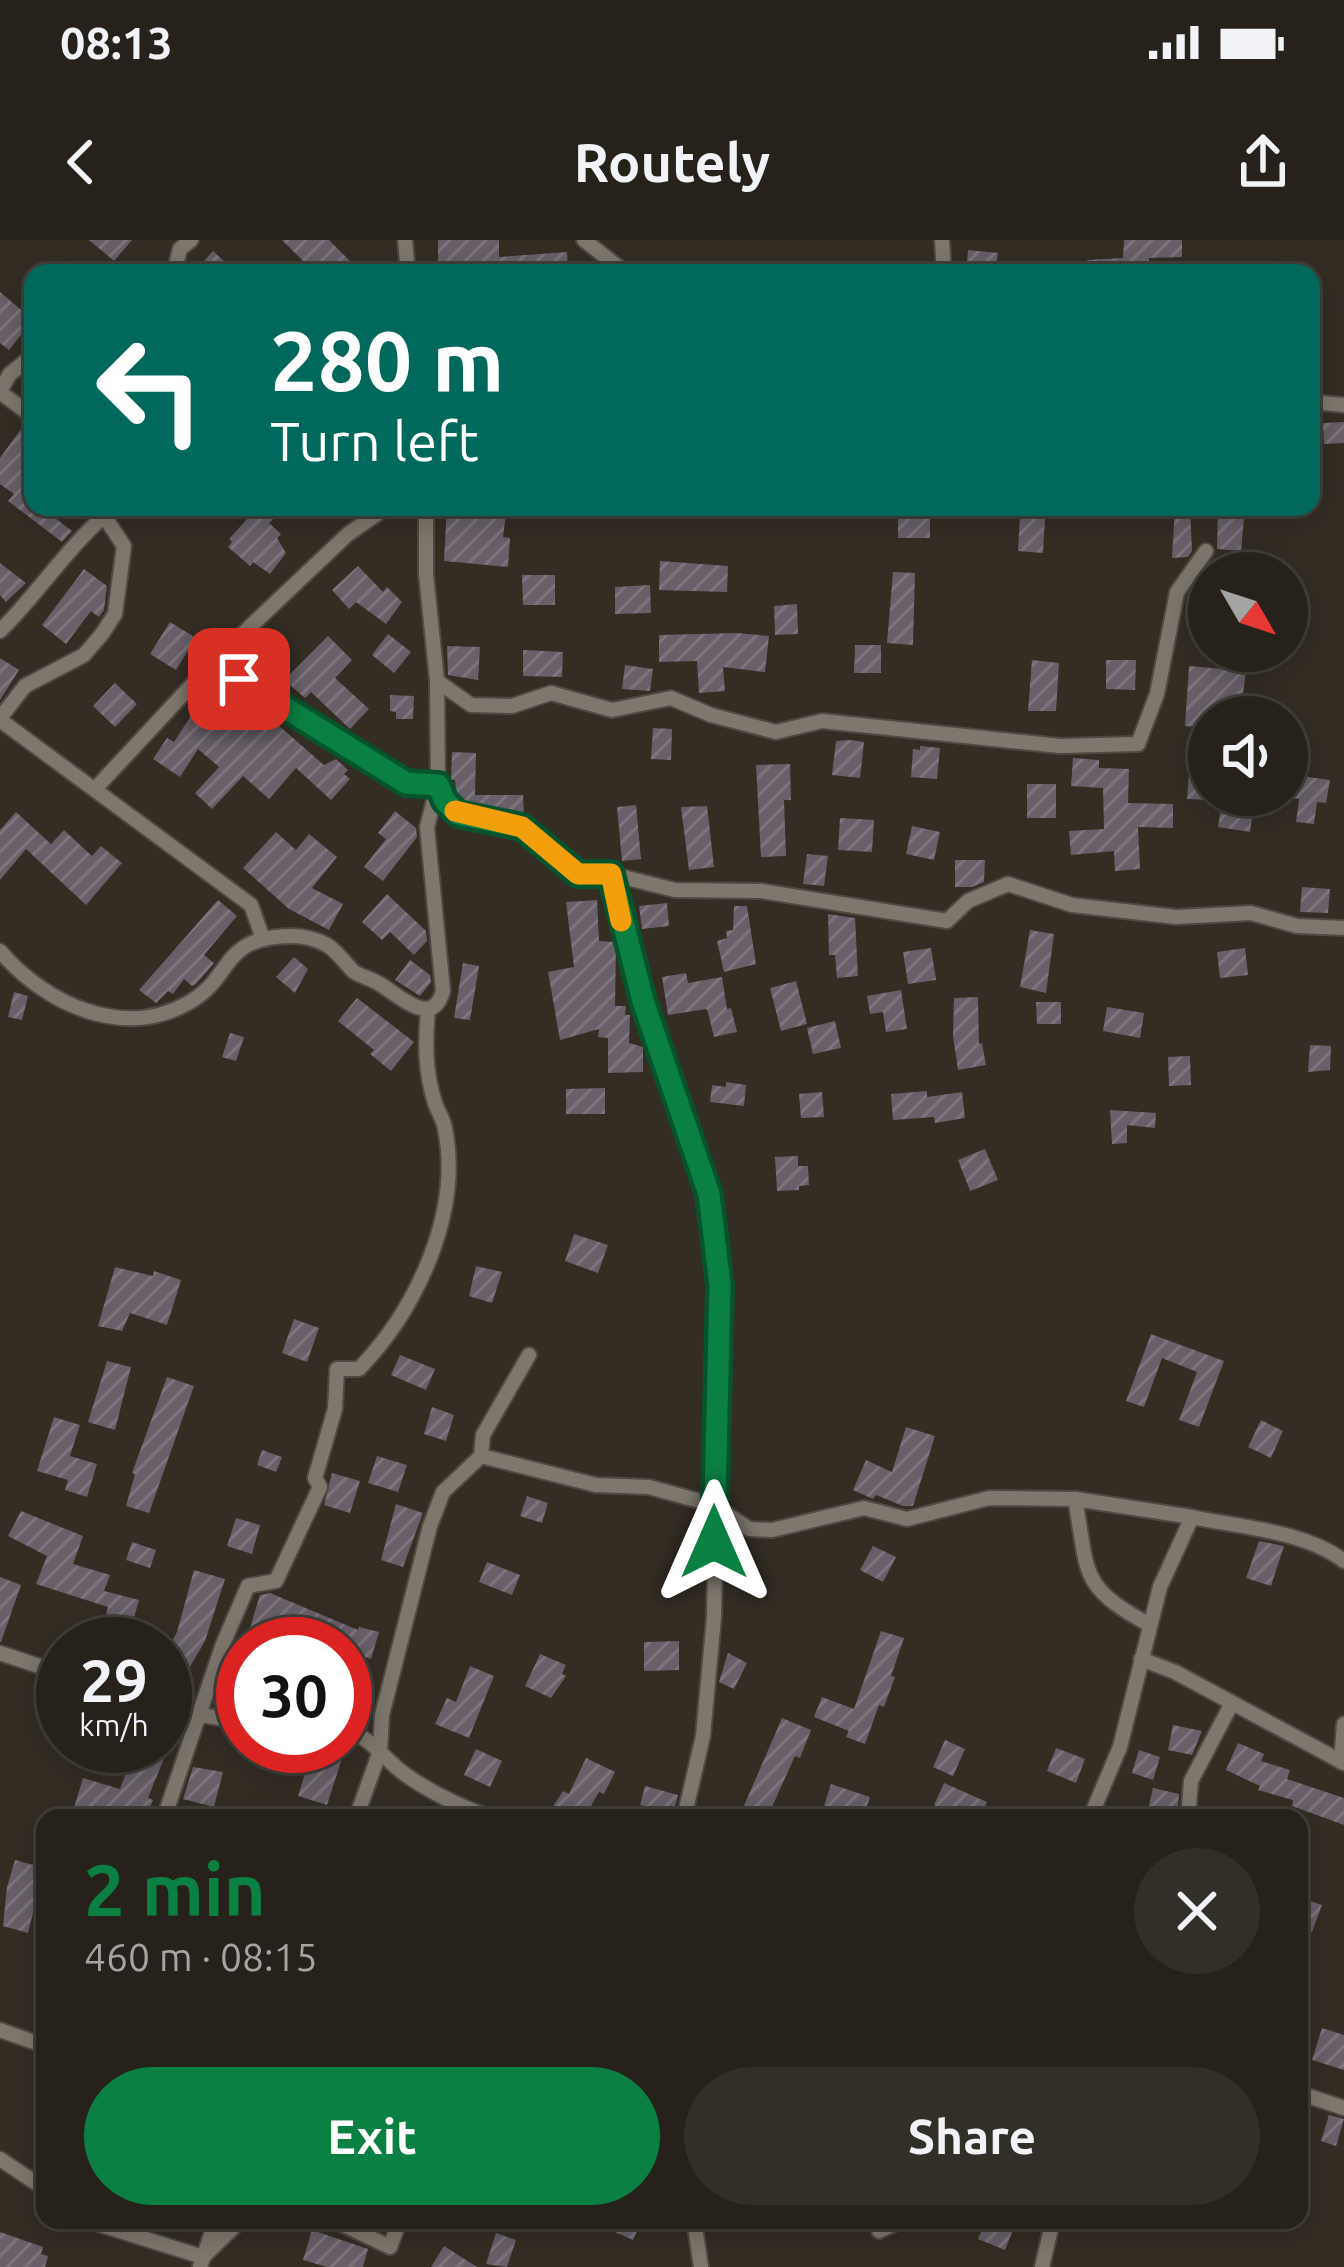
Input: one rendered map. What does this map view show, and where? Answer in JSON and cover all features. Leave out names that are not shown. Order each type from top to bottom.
[{"type":"street","points":[[176,264],[180,248],[191,240]]},
{"type":"street","points":[[584,240],[615,264]]},
{"type":"street","points":[[24,363],[10,374],[0,392],[24,410]]},
{"type":"street","points":[[0,631],[104,516]]},
{"type":"street","points":[[112,516],[124,546],[115,614],[84,655],[25,686],[0,719],[251,905],[262,936]]},
{"type":"street","points":[[94,790],[215,658],[348,534],[374,516]]},
{"type":"street","points":[[167,1809],[223,1644],[248,1586],[276,1581],[320,1487],[315,1478],[332,1426],[337,1369],[359,1369],[389,1338],[432,1252],[448,1181],[445,1127],[424,1048],[428,1010],[443,992],[427,827],[438,785],[437,681],[425,516]]},
{"type":"street","points":[[437,681],[471,705],[512,706],[550,693],[612,710],[671,698],[712,716],[776,732],[822,721],[1060,746],[1138,744],[1156,694],[1177,592],[1206,551]]},
{"type":"street","points":[[215,658],[239,679],[406,783],[438,785]]},
{"type":"street","points":[[438,785],[458,814],[522,827],[578,874],[611,874],[675,890],[761,891],[947,921],[968,901],[1008,884],[1072,905],[1176,917],[1251,914],[1298,926],[1344,928]]},
{"type":"street","points":[[611,874],[643,1001],[709,1194],[720,1285],[714,1617],[703,1736],[686,1809]]},
{"type":"street","points":[[0,951],[17,971],[81,1012],[145,1021],[192,1002],[241,948],[262,936],[300,936],[332,948],[363,977],[415,1008],[428,1010]]},
{"type":"street","points":[[359,1809],[380,1751],[382,1715],[430,1526],[443,1492],[481,1456],[483,1436],[529,1355]]},
{"type":"street","points":[[481,1456],[596,1485],[649,1487],[714,1505],[749,1529],[772,1530],[864,1508],[907,1519],[989,1498],[1075,1499],[1293,1539],[1333,1552],[1344,1561]]},
{"type":"street","points":[[1075,1499],[1091,1583],[1114,1606],[1150,1625]]},
{"type":"street","points":[[1094,1809],[1120,1747],[1160,1587],[1192,1517]]},
{"type":"street","points":[[0,1652],[36,1665]]},
{"type":"street","points":[[1141,1659],[1342,1763],[1344,1724]]},
{"type":"street","points":[[1188,1809],[1190,1781],[1232,1703]]},
{"type":"street","points":[[192,1712],[216,1719]]},
{"type":"street","points":[[372,1744],[401,1772],[464,1809]]},
{"type":"street","points":[[0,2030],[36,2043]]},
{"type":"street","points":[[1308,2096],[1344,2108]]},
{"type":"street","points":[[0,2160],[36,2183]]},
{"type":"street","points":[[104,2229],[201,2262]]},
{"type":"street","points":[[201,2262],[213,2229]]},
{"type":"street","points":[[201,2262],[232,2229]]},
{"type":"street","points":[[352,2229],[390,2247]]},
{"type":"street","points":[[385,2267],[397,2229]]},
{"type":"street","points":[[695,2229],[701,2267]]},
{"type":"street","points":[[879,2231],[883,2229]]},
{"type":"street","points":[[1042,2267],[1050,2229]]},
{"type":"building","points":[[89,240],[132,240],[114,261]]},
{"type":"building","points":[[282,240],[329,240],[351,262],[349,264],[306,264]]},
{"type":"building","points":[[438,240],[499,240],[499,257],[567,252],[568,264],[438,264]]},
{"type":"building","points":[[1124,240],[1182,240],[1182,257],[1149,258],[1149,264],[1087,264],[1087,260],[1123,258]]},
{"type":"building","points":[[968,250],[998,253],[996,264],[967,264]]},
{"type":"building","points":[[213,251],[227,264],[201,264]]},
{"type":"building","points":[[0,292],[24,312],[24,331],[9,350],[0,343]]},
{"type":"building","points":[[1344,422],[1344,443],[1324,444],[1323,423]]},
{"type":"building","points":[[24,425],[24,513],[8,501],[14,494],[0,484],[0,458]]},
{"type":"building","points":[[28,516],[52,516],[72,531],[62,542]]},
{"type":"building","points":[[250,516],[276,516],[269,523],[281,534],[277,538],[286,553],[270,574],[253,562],[250,566],[228,547],[229,539]]},
{"type":"building","points":[[446,516],[506,516],[503,537],[510,538],[508,567],[444,561]]},
{"type":"building","points":[[898,516],[930,516],[930,538],[898,538]]},
{"type":"building","points":[[1020,516],[1045,518],[1043,553],[1018,551]]},
{"type":"building","points":[[1174,516],[1190,516],[1192,551],[1188,557],[1172,558]]},
{"type":"building","points":[[1218,516],[1244,516],[1241,551],[1217,549]]},
{"type":"building","points":[[660,561],[728,566],[727,592],[659,590]]},
{"type":"building","points":[[0,563],[26,583],[6,602],[0,595]]},
{"type":"building","points":[[358,566],[383,592],[387,587],[402,602],[386,624],[356,602],[349,609],[332,590]]},
{"type":"building","points":[[84,569],[107,586],[104,610],[99,617],[91,611],[66,644],[42,625]]},
{"type":"building","points":[[893,572],[915,573],[913,645],[887,643]]},
{"type":"building","points":[[522,575],[555,575],[555,605],[523,605]]},
{"type":"building","points":[[650,585],[651,613],[615,614],[615,587]]},
{"type":"building","points":[[797,604],[798,634],[775,635],[774,606]]},
{"type":"building","points":[[170,622],[196,638],[176,670],[150,654]]},
{"type":"building","points":[[388,634],[411,652],[394,673],[372,655]]},
{"type":"building","points":[[659,635],[769,636],[765,672],[723,667],[725,691],[699,693],[697,661],[659,662]]},
{"type":"building","points":[[328,636],[352,660],[335,678],[369,709],[350,729],[311,692],[305,698],[284,680]]},
{"type":"building","points":[[855,645],[881,645],[881,673],[854,673]]},
{"type":"building","points":[[447,646],[480,647],[478,680],[448,675]]},
{"type":"building","points":[[523,650],[563,652],[562,677],[523,676]]},
{"type":"building","points":[[0,658],[19,670],[0,700]]},
{"type":"building","points":[[1032,660],[1059,663],[1056,711],[1028,711]]},
{"type":"building","points":[[1106,660],[1136,660],[1135,690],[1106,689]]},
{"type":"building","points":[[625,665],[653,669],[650,691],[622,689]]},
{"type":"building","points":[[1189,672],[1246,672],[1243,696],[1188,696],[1185,726]]},
{"type":"building","points":[[214,680],[255,705],[324,765],[336,759],[350,779],[331,800],[296,768],[269,799],[243,776],[212,809],[195,793],[219,767],[198,749],[180,777],[153,759],[167,738],[174,742]]},
{"type":"building","points":[[115,683],[137,704],[115,727],[93,706]]},
{"type":"building","points":[[390,695],[414,696],[413,719],[396,719],[396,712],[390,711]]},
{"type":"building","points":[[653,728],[672,729],[671,760],[651,759]]},
{"type":"building","points":[[836,741],[864,742],[860,778],[832,775]]},
{"type":"building","points":[[920,746],[940,748],[937,779],[911,777],[913,749],[920,750]]},
{"type":"building","points":[[452,752],[476,753],[475,795],[523,795],[524,816],[464,804],[451,780]]},
{"type":"building","points":[[1073,758],[1099,760],[1099,768],[1129,769],[1128,803],[1173,804],[1173,828],[1138,827],[1140,869],[1115,871],[1114,851],[1071,855],[1069,831],[1104,829],[1103,788],[1071,786]]},
{"type":"building","points":[[790,764],[791,800],[784,800],[786,856],[761,857],[756,765]]},
{"type":"building","points":[[1308,777],[1330,780],[1326,803],[1317,802],[1314,824],[1296,822],[1297,816],[1308,816]]},
{"type":"building","points":[[1027,784],[1056,784],[1056,818],[1027,818]]},
{"type":"building","points":[[636,805],[641,859],[622,861],[617,807]]},
{"type":"building","points":[[707,806],[714,867],[689,870],[681,807]]},
{"type":"building","points":[[395,811],[416,828],[417,837],[383,881],[364,867],[386,839],[378,833]]},
{"type":"building","points":[[16,812],[51,844],[64,830],[92,856],[101,846],[122,863],[86,905],[26,849],[0,880],[0,830]]},
{"type":"building","points":[[1220,816],[1252,816],[1250,832],[1218,827]]},
{"type":"building","points":[[840,818],[874,820],[872,852],[838,850]]},
{"type":"building","points":[[912,826],[940,832],[934,860],[906,854]]},
{"type":"building","points":[[276,832],[296,850],[309,834],[337,857],[312,888],[343,904],[329,930],[289,909],[243,868]]},
{"type":"building","points":[[807,854],[828,856],[824,886],[803,884]]},
{"type":"building","points":[[955,860],[985,860],[984,882],[955,887]]},
{"type":"building","points":[[1302,887],[1330,889],[1328,913],[1300,912]]},
{"type":"building","points":[[387,894],[426,931],[427,941],[414,955],[390,932],[382,940],[362,922]]},
{"type":"building","points":[[218,900],[237,916],[204,955],[214,963],[196,984],[184,979],[173,994],[168,991],[156,1003],[139,990]]},
{"type":"building","points":[[597,900],[599,941],[616,942],[615,1006],[626,1006],[625,1015],[630,1015],[629,1043],[643,1047],[643,1072],[608,1073],[608,1038],[598,1037],[599,1029],[560,1040],[548,972],[574,967],[566,902]]},
{"type":"building","points":[[667,903],[669,926],[642,929],[639,906]]},
{"type":"building","points":[[734,906],[747,906],[756,964],[724,972],[717,941],[733,930]]},
{"type":"building","points":[[828,914],[855,918],[858,976],[837,978],[835,955],[829,955]]},
{"type":"building","points":[[1030,930],[1054,934],[1046,993],[1020,987]]},
{"type":"building","points":[[931,948],[936,980],[908,984],[903,952]]},
{"type":"building","points":[[1245,948],[1248,975],[1220,978],[1217,952]]},
{"type":"building","points":[[294,957],[308,969],[295,993],[276,977]]},
{"type":"building","points":[[410,960],[430,975],[431,982],[420,996],[395,980]]},
{"type":"building","points":[[463,963],[479,966],[470,1020],[454,1018]]},
{"type":"building","points":[[686,973],[688,983],[722,977],[737,1032],[714,1037],[707,1009],[668,1015],[662,977]]},
{"type":"building","points":[[796,981],[807,1024],[781,1031],[770,988]]},
{"type":"building","points":[[901,990],[907,1029],[886,1032],[883,1012],[870,1014],[867,996]]},
{"type":"building","points":[[14,992],[28,996],[22,1020],[8,1017]]},
{"type":"building","points":[[978,997],[979,1044],[986,1065],[958,1070],[954,998]]},
{"type":"building","points":[[357,998],[414,1042],[391,1071],[370,1054],[374,1050],[338,1021]]},
{"type":"building","points":[[1036,1002],[1061,1002],[1061,1024],[1037,1024]]},
{"type":"building","points":[[1107,1007],[1144,1013],[1140,1038],[1103,1031]]},
{"type":"building","points":[[835,1021],[841,1048],[813,1054],[807,1028]]},
{"type":"building","points":[[230,1033],[244,1037],[236,1061],[222,1057]]},
{"type":"building","points":[[1310,1045],[1331,1046],[1330,1070],[1308,1072]]},
{"type":"building","points":[[1190,1056],[1191,1085],[1169,1086],[1168,1057]]},
{"type":"building","points":[[726,1082],[746,1085],[744,1106],[710,1102],[712,1085],[726,1087]]},
{"type":"building","points":[[605,1088],[605,1114],[566,1114],[566,1089]]},
{"type":"building","points":[[927,1091],[927,1097],[962,1092],[965,1118],[935,1123],[934,1117],[893,1120],[891,1094]]},
{"type":"building","points":[[822,1092],[824,1117],[801,1118],[799,1094]]},
{"type":"building","points":[[1110,1110],[1156,1113],[1155,1128],[1127,1125],[1127,1143],[1112,1144]]},
{"type":"building","points":[[985,1149],[998,1180],[970,1191],[958,1160]]},
{"type":"building","points":[[798,1156],[798,1166],[808,1166],[809,1185],[777,1191],[775,1157]]},
{"type":"building","points":[[574,1234],[608,1245],[598,1273],[565,1261]]},
{"type":"building","points":[[476,1266],[502,1272],[492,1303],[469,1296]]},
{"type":"building","points":[[115,1267],[153,1276],[154,1271],[181,1280],[167,1325],[130,1313],[122,1331],[98,1326]]},
{"type":"building","points":[[294,1319],[319,1328],[307,1362],[282,1353]]},
{"type":"building","points":[[1151,1334],[1224,1361],[1199,1427],[1179,1420],[1197,1372],[1162,1358],[1144,1407],[1126,1401]]},
{"type":"building","points":[[400,1355],[435,1369],[426,1390],[391,1375]]},
{"type":"building","points":[[107,1361],[131,1367],[115,1430],[88,1422]]},
{"type":"building","points":[[167,1377],[194,1386],[149,1513],[126,1506],[132,1473]]},
{"type":"building","points":[[432,1407],[454,1415],[446,1441],[424,1434]]},
{"type":"building","points":[[54,1417],[80,1425],[70,1456],[97,1464],[87,1497],[65,1490],[68,1480],[37,1471]]},
{"type":"building","points":[[1261,1420],[1283,1431],[1271,1458],[1248,1447]]},
{"type":"building","points":[[906,1427],[935,1436],[913,1506],[853,1490],[866,1460],[892,1472]]},
{"type":"building","points":[[262,1450],[282,1457],[276,1472],[257,1465]]},
{"type":"building","points":[[377,1456],[407,1465],[398,1492],[368,1483]]},
{"type":"building","points":[[332,1473],[360,1481],[350,1513],[324,1505]]},
{"type":"building","points":[[527,1496],[548,1503],[542,1523],[520,1516]]},
{"type":"building","points":[[396,1504],[423,1513],[403,1567],[381,1560]]},
{"type":"building","points":[[21,1511],[83,1536],[73,1564],[110,1575],[104,1591],[139,1600],[134,1617],[106,1614],[108,1607],[36,1584],[47,1556],[8,1536]]},
{"type":"building","points":[[236,1518],[260,1525],[252,1554],[227,1546]]},
{"type":"building","points":[[1259,1541],[1284,1546],[1271,1586],[1246,1578]]},
{"type":"building","points":[[132,1542],[156,1550],[150,1568],[126,1560]]},
{"type":"building","points":[[873,1546],[896,1557],[883,1582],[860,1570]]},
{"type":"building","points":[[487,1562],[520,1575],[512,1595],[479,1582]]},
{"type":"building","points":[[194,1570],[225,1579],[205,1641],[192,1663],[192,1617],[181,1617]]},
{"type":"building","points":[[0,1577],[21,1585],[1,1642],[0,1642]]},
{"type":"building","points":[[270,1593],[327,1617],[253,1617],[260,1595]]},
{"type":"building","points":[[881,1631],[904,1638],[884,1707],[879,1705],[865,1744],[846,1737],[849,1731],[814,1717],[822,1697],[854,1709]]},
{"type":"building","points":[[679,1641],[679,1670],[644,1671],[644,1642]]},
{"type":"building","points":[[728,1653],[747,1663],[734,1689],[719,1682]]},
{"type":"building","points":[[540,1654],[566,1665],[562,1674],[566,1676],[551,1698],[525,1686]]},
{"type":"building","points":[[470,1666],[494,1676],[469,1738],[435,1724],[447,1698],[456,1702]]},
{"type":"building","points":[[782,1718],[811,1730],[771,1809],[743,1809]]},
{"type":"building","points":[[1173,1725],[1202,1731],[1192,1755],[1168,1750]]},
{"type":"building","points":[[945,1740],[965,1749],[953,1776],[933,1767]]},
{"type":"building","points":[[1238,1743],[1264,1754],[1261,1761],[1290,1770],[1287,1779],[1344,1798],[1344,1825],[1292,1806],[1293,1800],[1258,1790],[1260,1786],[1226,1770]]},
{"type":"building","points":[[1056,1748],[1085,1759],[1076,1783],[1047,1771]]},
{"type":"building","points":[[476,1749],[502,1761],[490,1787],[464,1775]]},
{"type":"building","points":[[1139,1750],[1160,1757],[1153,1780],[1132,1773]]},
{"type":"building","points":[[586,1758],[615,1772],[589,1809],[552,1808],[563,1791],[569,1794]]},
{"type":"building","points":[[192,1770],[223,1773],[214,1807],[183,1799]]},
{"type":"building","points":[[126,1773],[158,1773],[148,1798],[153,1800],[150,1809],[74,1808],[83,1778],[120,1789]]},
{"type":"building","points":[[305,1773],[337,1773],[327,1805],[298,1796]]},
{"type":"building","points":[[944,1783],[987,1802],[984,1809],[934,1805]]},
{"type":"building","points":[[831,1784],[870,1797],[866,1809],[823,1809]]},
{"type":"building","points":[[645,1786],[678,1795],[674,1809],[640,1805]]},
{"type":"building","points":[[1153,1788],[1179,1794],[1178,1809],[1148,1809]]},
{"type":"building","points":[[15,1860],[36,1866],[36,1900],[28,1933],[3,1926]]},
{"type":"building","points":[[1308,1900],[1322,1905],[1312,1932],[1308,1931]]},
{"type":"building","points":[[1322,2028],[1344,2035],[1344,2070],[1312,2060]]},
{"type":"building","points":[[1329,2115],[1344,2119],[1336,2146],[1321,2141]]},
{"type":"building","points":[[608,2229],[638,2229],[633,2240]]},
{"type":"building","points":[[982,2229],[1013,2229],[1005,2250],[978,2239]]},
{"type":"building","points":[[312,2230],[368,2249],[363,2267],[327,2267],[303,2260]]},
{"type":"building","points":[[0,2232],[43,2247],[41,2254],[48,2256],[45,2267],[0,2267]]},
{"type":"building","points":[[496,2233],[516,2240],[507,2267],[486,2264]]},
{"type":"building","points":[[444,2246],[477,2267],[431,2267]]},
{"type":"slow traffic","points":[[455,811],[522,827],[578,874],[611,874],[621,921]]},
{"type":"route","points":[[239,679],[406,783],[438,785],[458,814],[522,827],[578,874],[611,874],[643,1001],[709,1194],[720,1285],[714,1542]]}]
